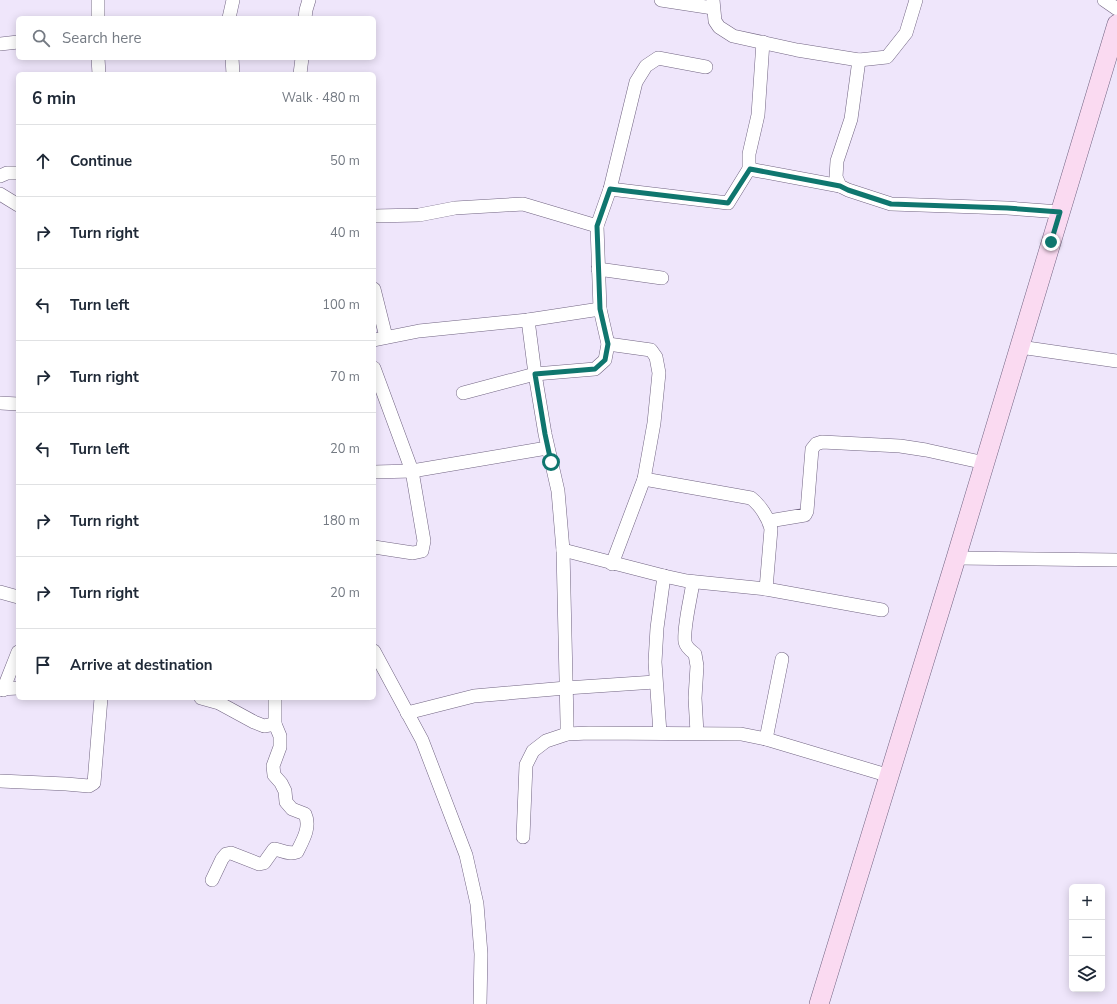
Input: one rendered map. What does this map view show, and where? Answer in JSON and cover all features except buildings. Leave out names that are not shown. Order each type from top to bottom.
[{"type":"main road","points":[[819,1004],[890,776],[1117,24]]},
{"type":"street","points":[[98,0],[98,16]]},
{"type":"street","points":[[229,16],[232,0]]},
{"type":"street","points":[[305,16],[309,0]]},
{"type":"street","points":[[660,0],[713,4],[715,21],[724,32],[733,36],[859,60],[887,57],[906,33],[916,0]]},
{"type":"street","points":[[1104,0],[1117,9]]},
{"type":"street","points":[[0,44],[16,42]]},
{"type":"street","points":[[610,189],[728,203],[750,169],[749,154],[758,115],[763,42]]},
{"type":"street","points":[[463,393],[535,374],[595,369],[605,360],[608,344],[600,309],[597,226],[610,189],[636,82],[646,66],[658,58],[706,67]]},
{"type":"street","points":[[98,60],[99,72]]},
{"type":"street","points":[[232,60],[233,72]]},
{"type":"street","points":[[300,72],[302,60]]},
{"type":"street","points":[[840,186],[836,177],[837,161],[851,119],[859,60]]},
{"type":"street","points":[[750,169],[840,186],[891,204],[1007,208],[1060,212]]},
{"type":"street","points":[[0,176],[16,173]]},
{"type":"street","points":[[0,194],[16,204]]},
{"type":"street","points":[[376,216],[419,215],[455,208],[523,204],[597,226]]},
{"type":"street","points":[[598,269],[662,278]]},
{"type":"street","points":[[376,306],[380,339],[419,331],[528,320],[600,309]]},
{"type":"street","points":[[528,320],[547,448],[558,491],[563,550],[568,722],[567,734]]},
{"type":"street","points":[[608,344],[651,350],[656,357],[659,373],[655,416],[644,478],[612,564]]},
{"type":"street","points":[[1020,347],[1117,361]]},
{"type":"street","points":[[376,373],[412,471],[424,541],[422,551],[413,553],[376,547]]},
{"type":"street","points":[[0,402],[16,404]]},
{"type":"street","points":[[769,521],[805,515],[807,511],[812,449],[816,444],[822,442],[900,446],[985,462]]},
{"type":"street","points":[[376,472],[412,471],[547,448]]},
{"type":"street","points":[[644,478],[751,498],[756,502],[769,521],[771,529],[766,589]]},
{"type":"street","points":[[563,550],[612,564],[693,582],[766,589],[882,610]]},
{"type":"street","points":[[956,558],[1117,560]]},
{"type":"street","points":[[660,733],[655,682],[657,628],[664,576]]},
{"type":"street","points":[[693,582],[685,631],[685,643],[695,654],[697,666],[695,698],[697,733]]},
{"type":"street","points":[[0,592],[16,596]]},
{"type":"street","points":[[1,690],[16,656]]},
{"type":"street","points":[[376,656],[422,740],[466,855],[478,904],[481,954],[480,1004]]},
{"type":"street","points":[[766,740],[782,659]]},
{"type":"street","points":[[407,713],[474,696],[655,682]]},
{"type":"street","points":[[1,690],[16,688]]},
{"type":"street","points":[[0,781],[89,786],[94,783],[101,700]]},
{"type":"street","points":[[209,700],[219,703],[264,726],[274,724]]},
{"type":"street","points":[[212,880],[226,854],[231,854],[259,864],[264,863],[274,849],[282,850],[291,854],[297,852],[306,834],[307,820],[305,814],[292,809],[286,802],[285,791],[281,783],[274,775],[273,766],[280,747],[280,736],[274,724],[275,700]]},
{"type":"street","points":[[523,837],[526,765],[533,751],[546,741],[567,734],[741,734],[890,776]]},
{"type":"route","points":[[551,462],[547,448],[535,374],[595,369],[605,360],[608,344],[600,309],[597,226],[610,189],[728,203],[750,169],[840,186],[891,204],[1007,208],[1060,212],[1051,242]]}]
